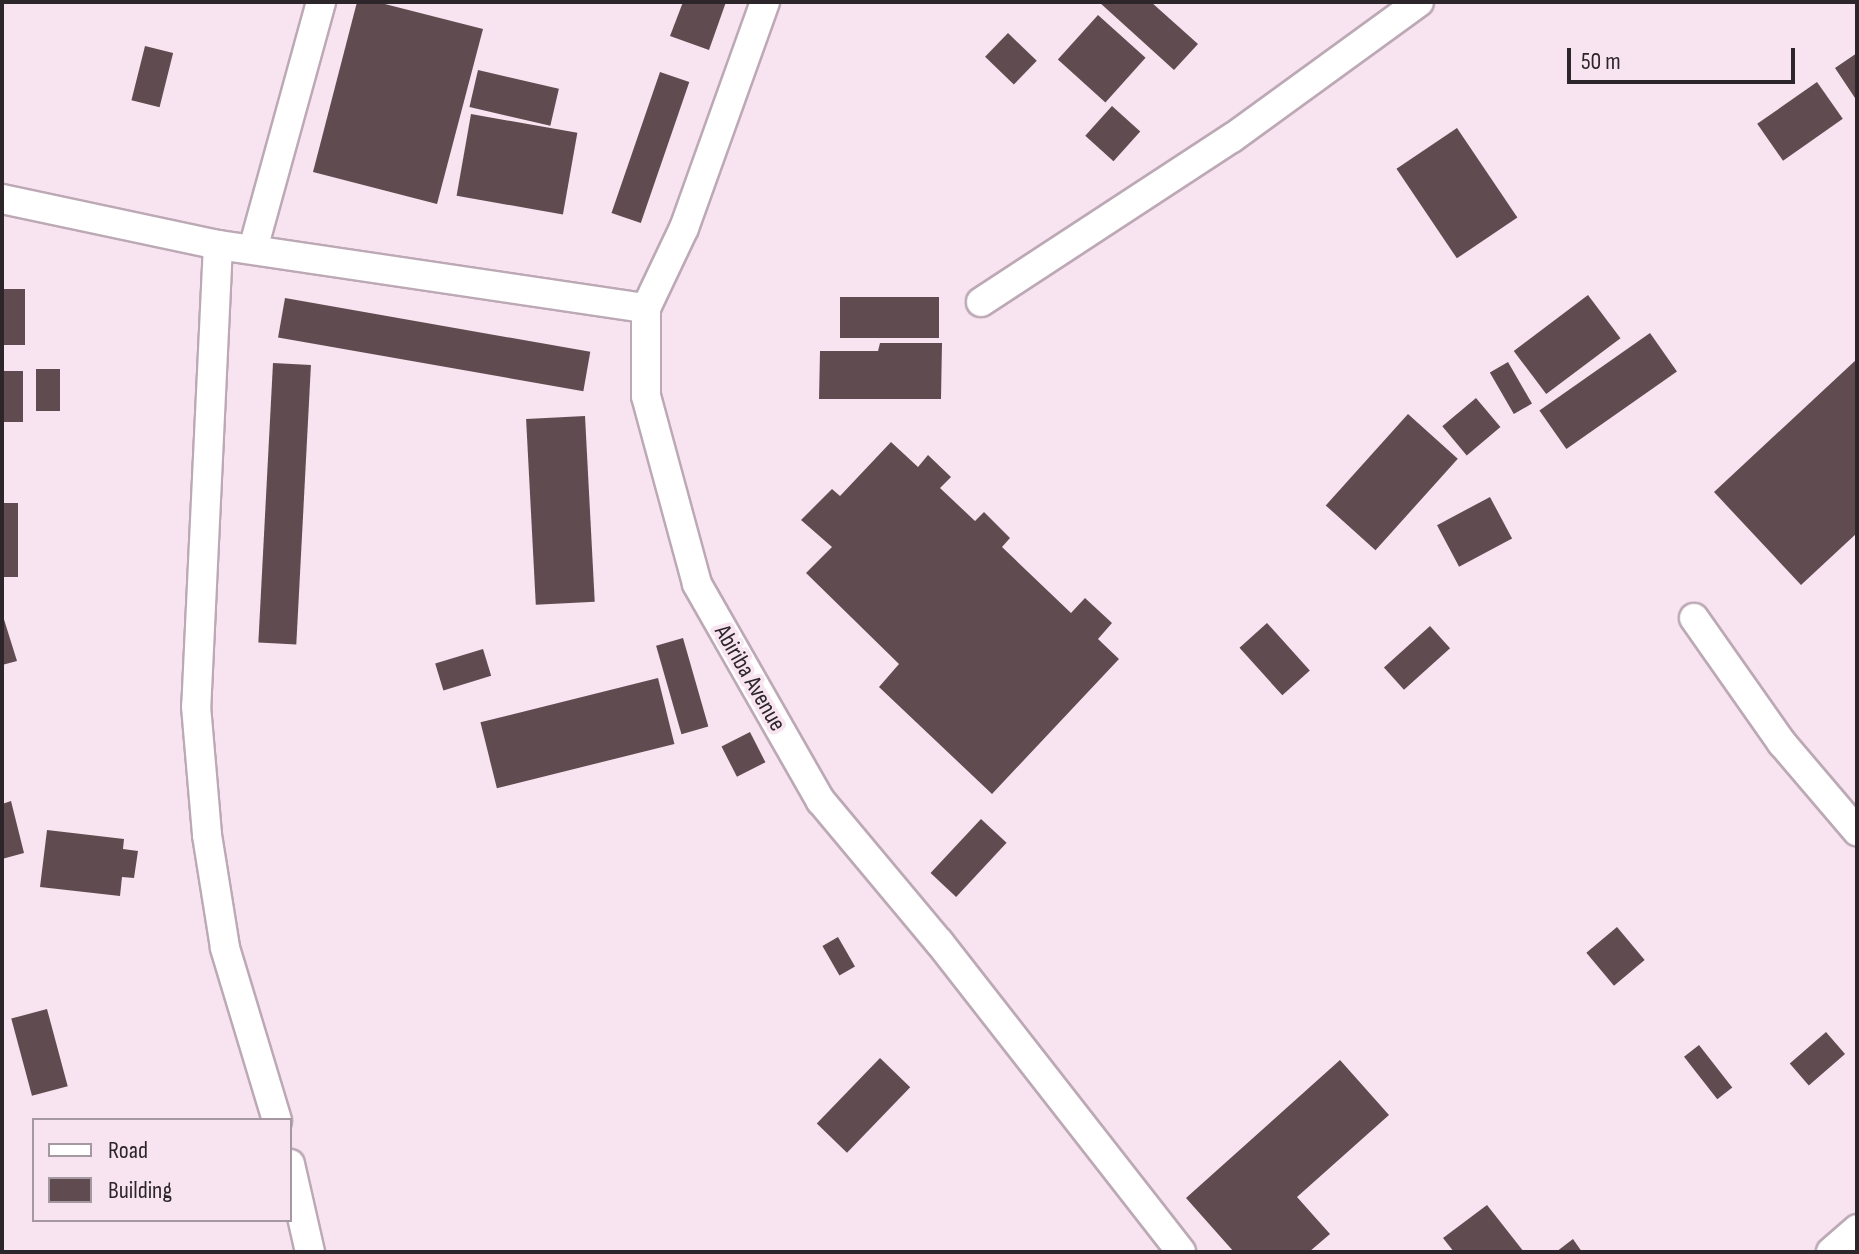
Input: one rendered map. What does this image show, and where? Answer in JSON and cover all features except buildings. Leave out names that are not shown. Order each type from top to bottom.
[{"type":"street","points":[[253,249],[321,2]]},
{"type":"street","name":"Abiriba Avenue","points":[[765,2],[684,228],[646,308],[646,396],[697,584],[821,801],[939,942],[1181,1252]]},
{"type":"street","points":[[981,302],[1232,138],[1419,2]]},
{"type":"street","points":[[2,199],[218,245],[646,308]]},
{"type":"street","points":[[218,245],[196,706],[207,835],[225,948],[276,1118]]},
{"type":"street","points":[[1694,618],[1782,743],[1857,831]]},
{"type":"street","points":[[292,1173],[310,1252]]},
{"type":"street","points":[[1831,1252],[1857,1229]]}]
